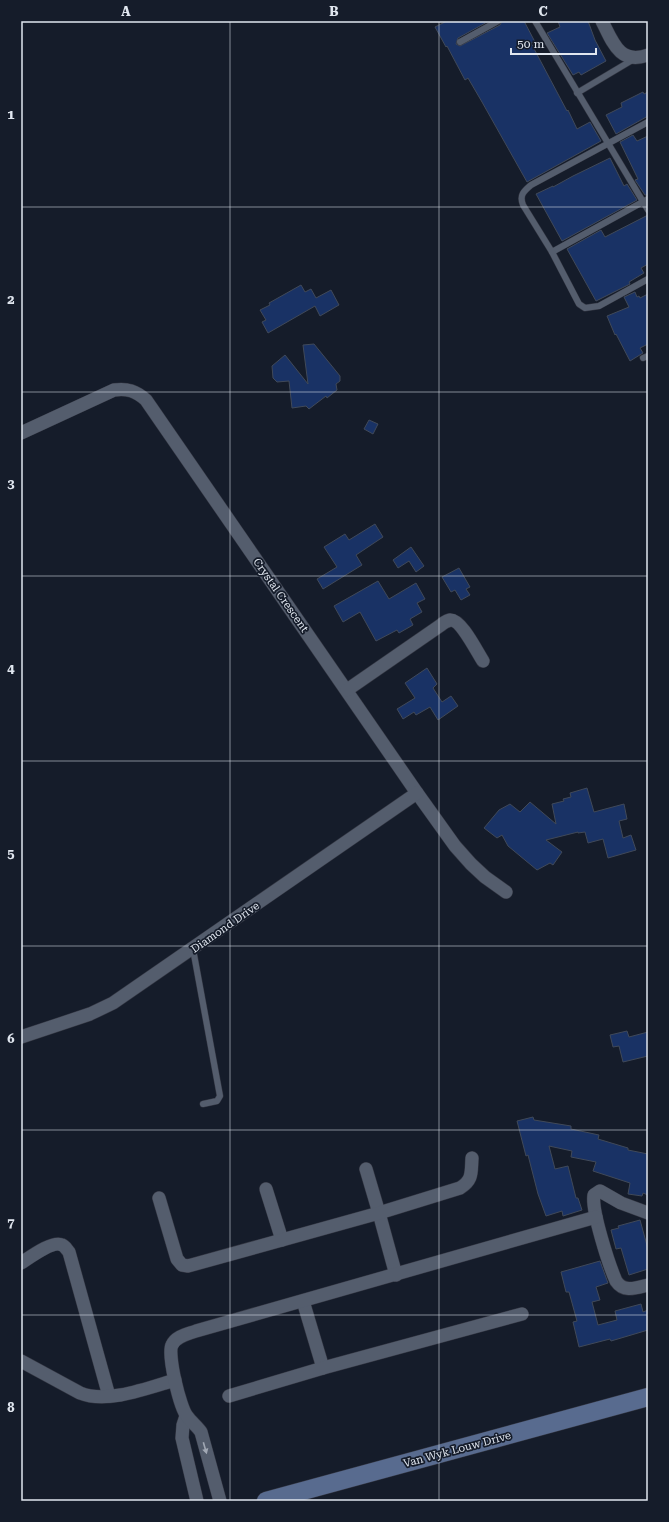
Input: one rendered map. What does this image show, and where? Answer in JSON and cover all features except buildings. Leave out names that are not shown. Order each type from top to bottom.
[{"type":"street","points":[[602,21],[620,53],[625,56],[635,58],[648,54]]},
{"type":"street","name":"Crystal Crescent","points":[[21,433],[114,390],[128,389],[142,396],[455,846],[485,877],[506,892]]},
{"type":"street","points":[[346,690],[450,620],[457,622],[462,628],[483,661]]},
{"type":"street","name":"Diamond Drive","points":[[21,1037],[90,1014],[106,1007],[193,949],[417,793]]},
{"type":"street","points":[[160,1198],[179,1263],[184,1266],[188,1266],[379,1213],[460,1188],[467,1183],[471,1177],[472,1158]]},
{"type":"street","points":[[366,1169],[396,1275]]},
{"type":"street","points":[[266,1189],[282,1240]]},
{"type":"street","points":[[648,1213],[622,1203],[600,1191],[596,1193],[594,1197],[596,1217],[614,1275],[619,1285],[626,1289],[648,1285]]},
{"type":"street","points":[[220,1501],[201,1432],[198,1427],[186,1416],[175,1380],[170,1351],[172,1345],[180,1337],[196,1331],[596,1217]]},
{"type":"street","points":[[21,1264],[55,1244],[62,1244],[69,1252],[110,1396]]},
{"type":"street","points":[[303,1301],[322,1368]]},
{"type":"street","points":[[229,1396],[322,1368],[522,1314]]},
{"type":"street","points":[[21,1361],[80,1393],[95,1397],[131,1392],[175,1380]]},
{"type":"street","name":"Van Wyk Louw Drive","points":[[266,1501],[648,1397]]},
{"type":"street","points":[[186,1416],[182,1425],[182,1438],[197,1501]]},
{"type":"lane","points":[[460,42],[498,21]]},
{"type":"lane","points":[[535,21],[577,93],[646,200],[648,210]]},
{"type":"lane","points":[[577,93],[635,58]]},
{"type":"lane","points":[[648,122],[531,185],[522,193],[521,197],[523,205],[552,252],[580,304],[585,308],[599,306],[648,279]]},
{"type":"lane","points":[[552,252],[646,200]]},
{"type":"lane","points":[[193,949],[220,1096],[217,1101],[203,1104]]}]
